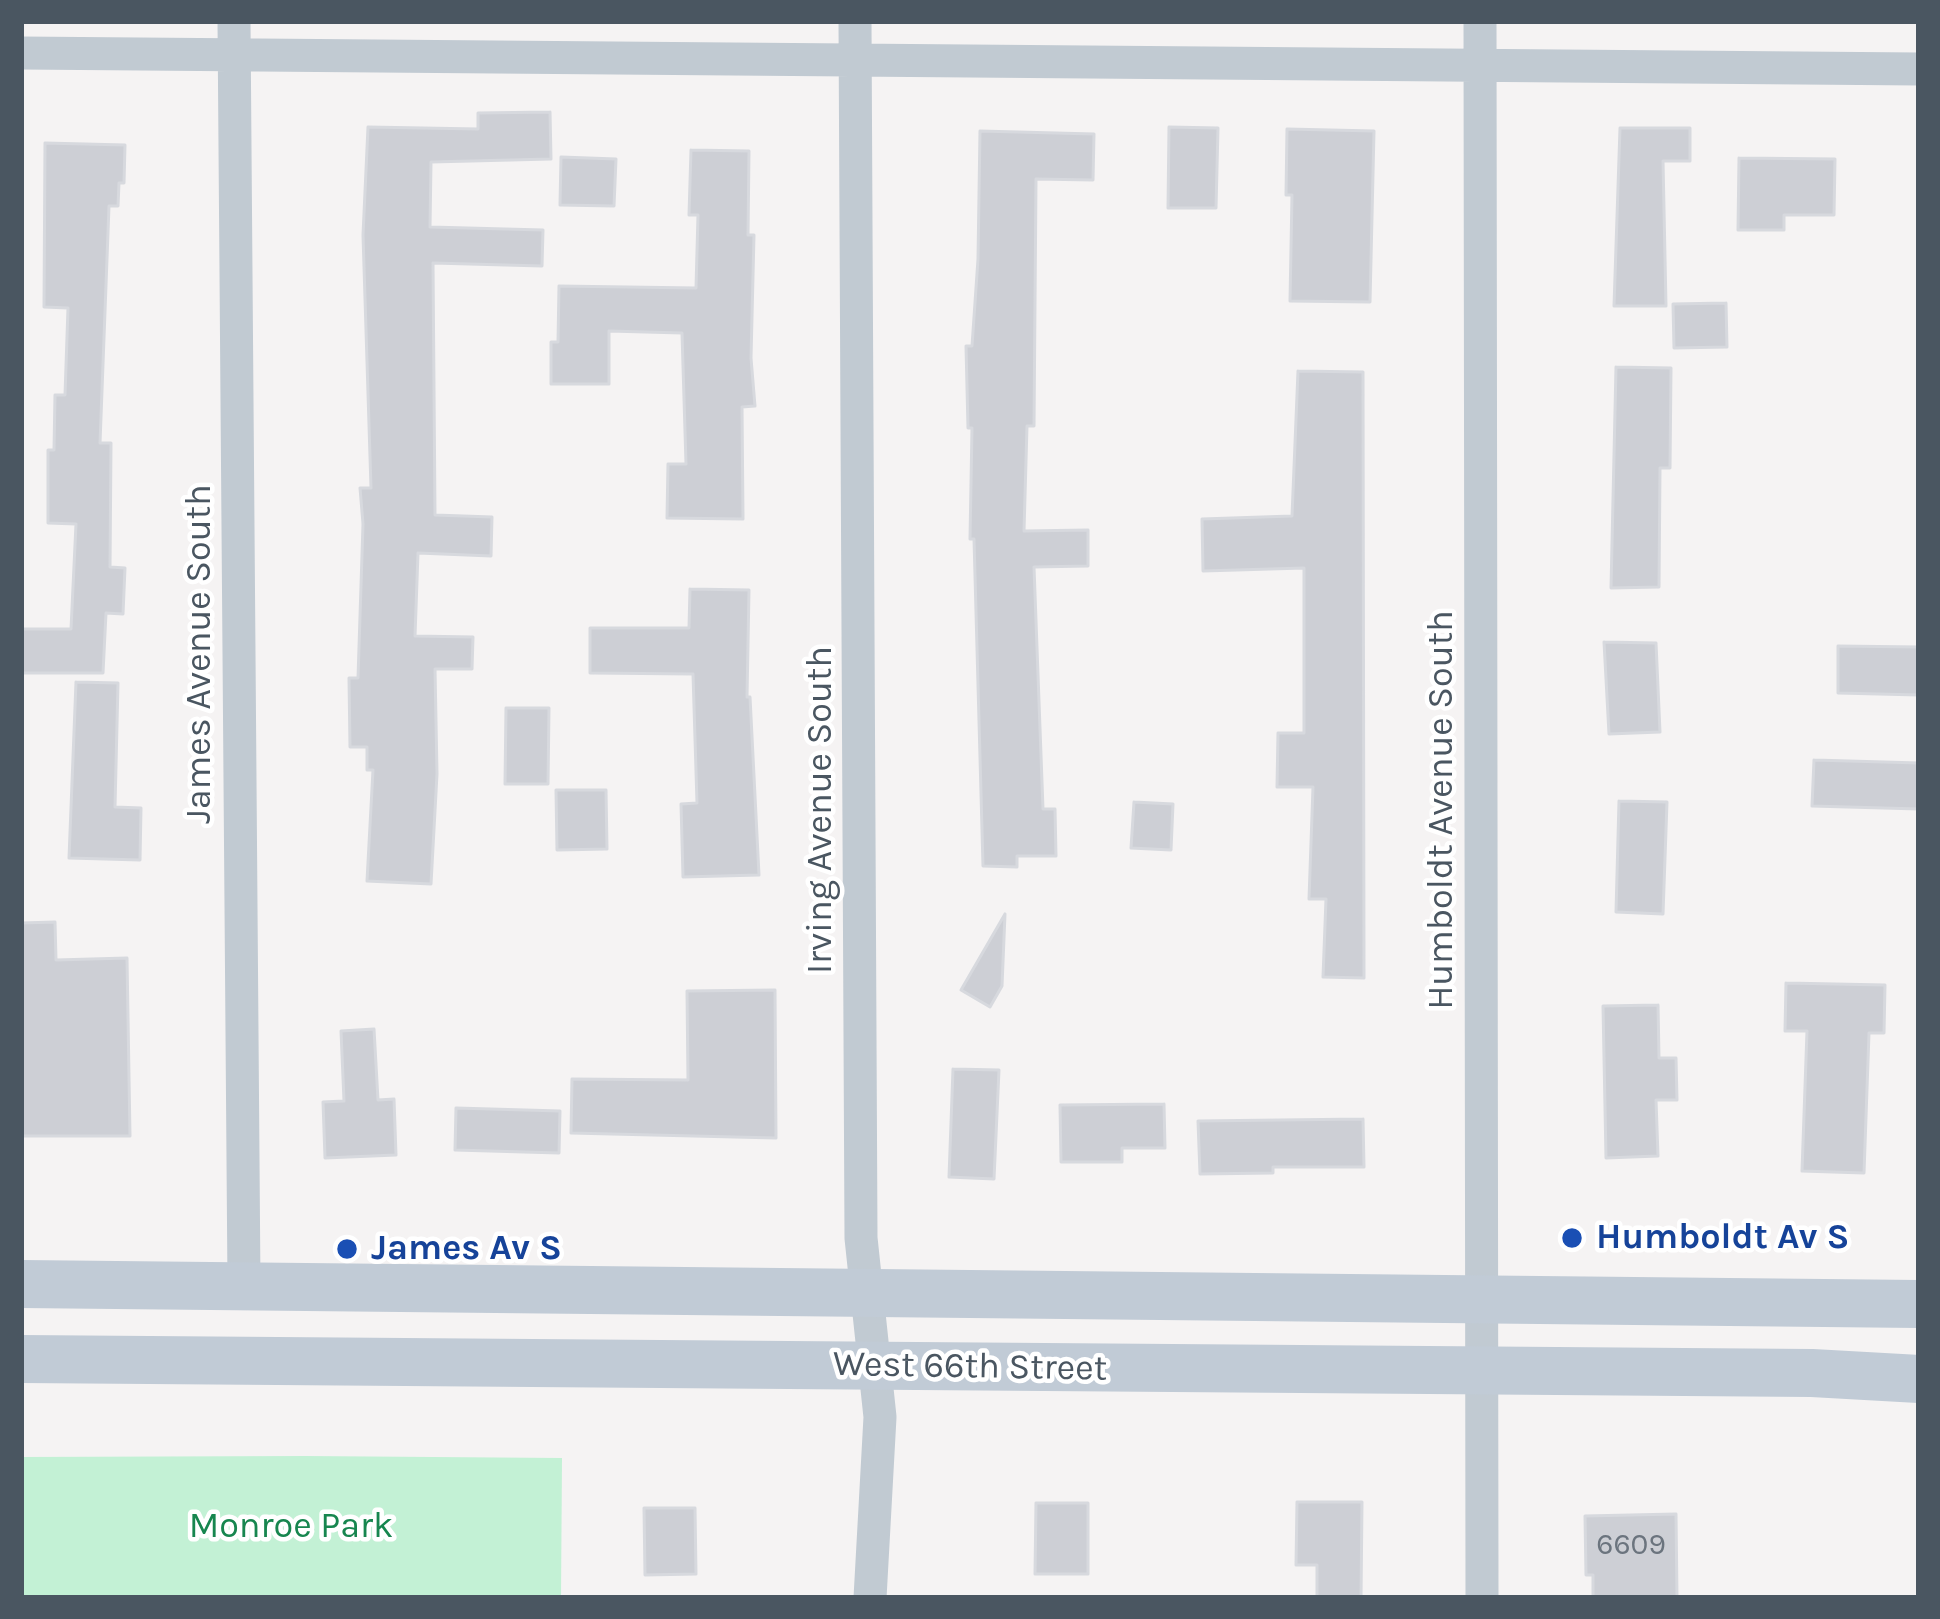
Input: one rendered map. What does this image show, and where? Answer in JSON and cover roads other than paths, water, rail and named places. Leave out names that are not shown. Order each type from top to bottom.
[{"type":"main road","name":"West 66th Street","points":[[21,1284],[1919,1304]]},
{"type":"main road","name":"West 66th Street","points":[[21,1359],[1812,1373],[1919,1379]]},
{"type":"street","name":"Irving Avenue South","points":[[855,21],[862,1238],[880,1417],[870,1598]]},
{"type":"street","name":"Humboldt Avenue South","points":[[1480,21],[1482,1598]]},
{"type":"street","points":[[21,52],[234,38],[856,60],[1919,69]]},
{"type":"street","name":"James Avenue South","points":[[234,38],[244,1286]]},
{"type":"place","name":"Humboldt Av S","points":[[1572,1238]]},
{"type":"place","name":"James Av S","points":[[347,1249]]},
{"type":"park label","name":"Monroe Park","points":[[291,1527]]}]
